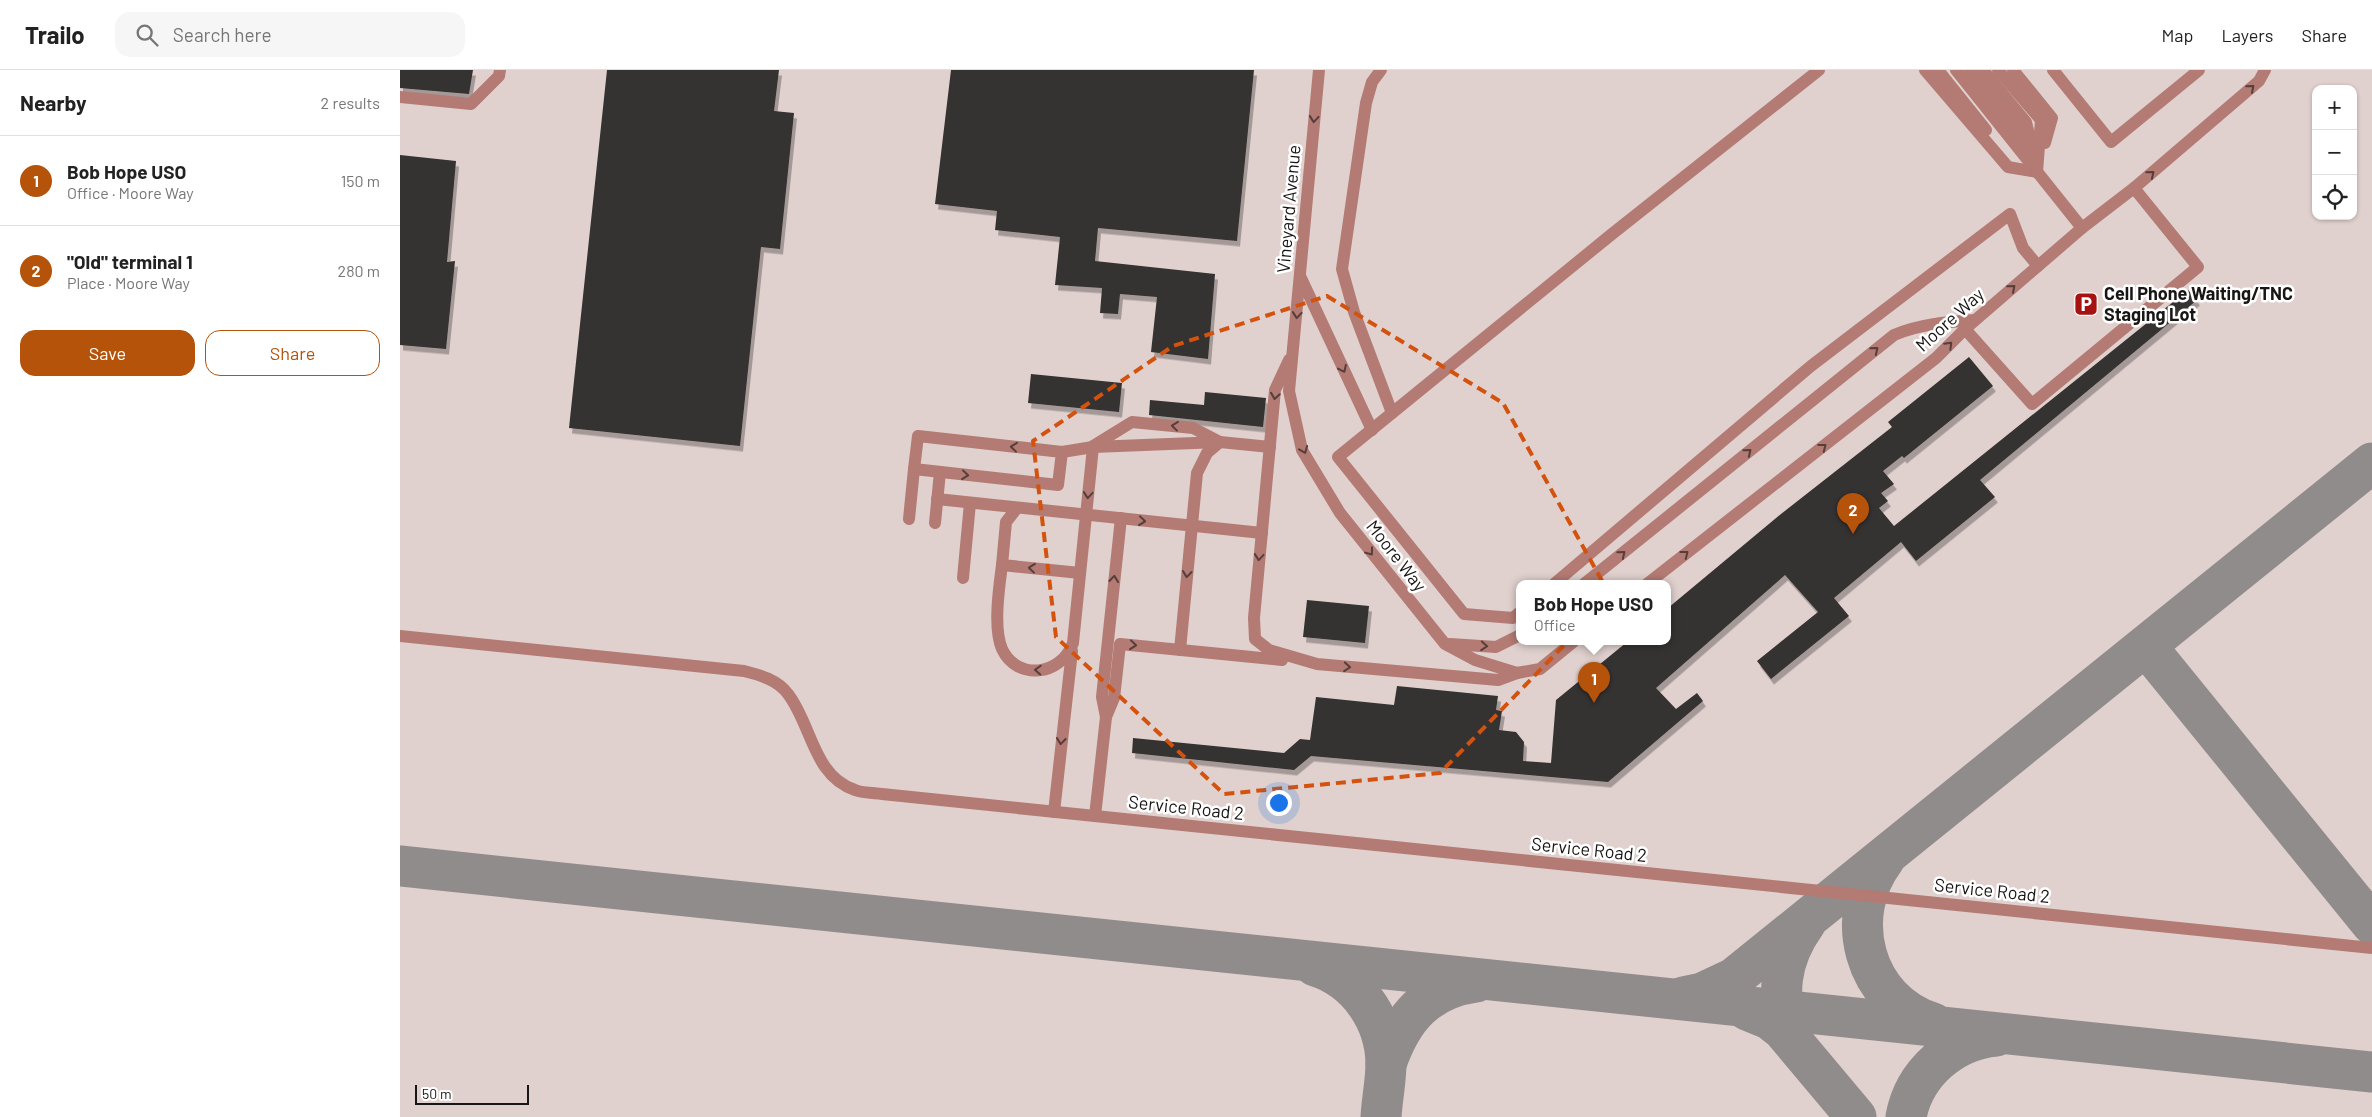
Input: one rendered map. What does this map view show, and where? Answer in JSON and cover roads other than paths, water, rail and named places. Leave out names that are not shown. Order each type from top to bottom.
[{"type":"street","points":[[400,96],[471,104],[499,76],[500,70]]},
{"type":"street","name":"Vineyard Avenue","points":[[1293,351],[1319,70]]},
{"type":"street","points":[[1381,70],[1372,82],[1366,103],[1342,268],[1354,312],[1392,413]]},
{"type":"street","points":[[1516,615],[1513,618],[1464,614],[1338,457],[1612,234],[1819,70]]},
{"type":"street","points":[[1925,70],[2008,168],[2037,172]]},
{"type":"street","points":[[1938,70],[2012,161],[2037,172]]},
{"type":"street","points":[[1956,70],[2082,228]]},
{"type":"street","points":[[1970,70],[2017,128],[2037,172]]},
{"type":"street","points":[[1983,70],[2026,122],[2037,172]]},
{"type":"street","points":[[1998,70],[2041,120],[2037,172]]},
{"type":"street","points":[[2013,70],[2052,118],[2037,172]]},
{"type":"street","points":[[2054,70],[2111,142],[2199,70]]},
{"type":"street","name":"Moore Way","points":[[1652,580],[1936,358],[1970,324],[2082,228],[2134,188],[2259,80],[2266,70]]},
{"type":"street","points":[[1589,580],[1894,335],[1921,325],[1970,324],[1990,357],[2032,404],[2198,267],[2134,188]]},
{"type":"street","points":[[1559,580],[1812,366],[2010,214],[2023,248],[2038,266]]},
{"type":"street","points":[[1300,277],[1372,430]]},
{"type":"street","points":[[1293,351],[1275,390],[1254,618],[1256,639],[1269,650],[1317,664]]},
{"type":"street","name":"Moore Way","points":[[1293,351],[1289,391],[1302,450],[1340,513],[1445,644],[1475,660],[1516,673],[1540,669],[1569,645]]},
{"type":"street","points":[[1093,447],[1132,422],[1193,428],[1220,442]]},
{"type":"street","points":[[909,519],[918,436],[1062,452],[1093,447],[1220,442],[1270,447]]},
{"type":"street","points":[[1180,650],[1198,473],[1206,453],[1220,442]]},
{"type":"street","points":[[1054,812],[1093,447]]},
{"type":"street","points":[[914,469],[1058,485],[1062,452]]},
{"type":"street","points":[[935,523],[940,472]]},
{"type":"street","points":[[937,499],[1262,533]]},
{"type":"street","points":[[963,578],[970,503]]},
{"type":"street","points":[[1017,508],[1006,522],[998,633],[1003,650],[1012,661],[1025,669],[1045,670],[1060,664],[1068,656],[1072,644]]},
{"type":"street","points":[[1106,717],[1102,697],[1121,518]]},
{"type":"street","points":[[1002,565],[1080,573]]},
{"type":"street","name":"Service Road 2","points":[[400,636],[734,670],[762,675],[788,693],[817,755],[834,778],[855,790],[2372,948]]},
{"type":"street","points":[[1445,644],[1496,647],[1516,637]]},
{"type":"street","points":[[1095,816],[1106,717],[1114,698],[1120,644],[1498,680],[1516,673]]},
{"type":"place","name":"Cell Phone Waiting/TNC Staging Lot","points":[[2086,304]]},
{"type":"place","name":"\"Old\" terminal 1","points":[[1853,534]]},
{"type":"place","name":"Bob Hope USO","points":[[1594,703]]}]
